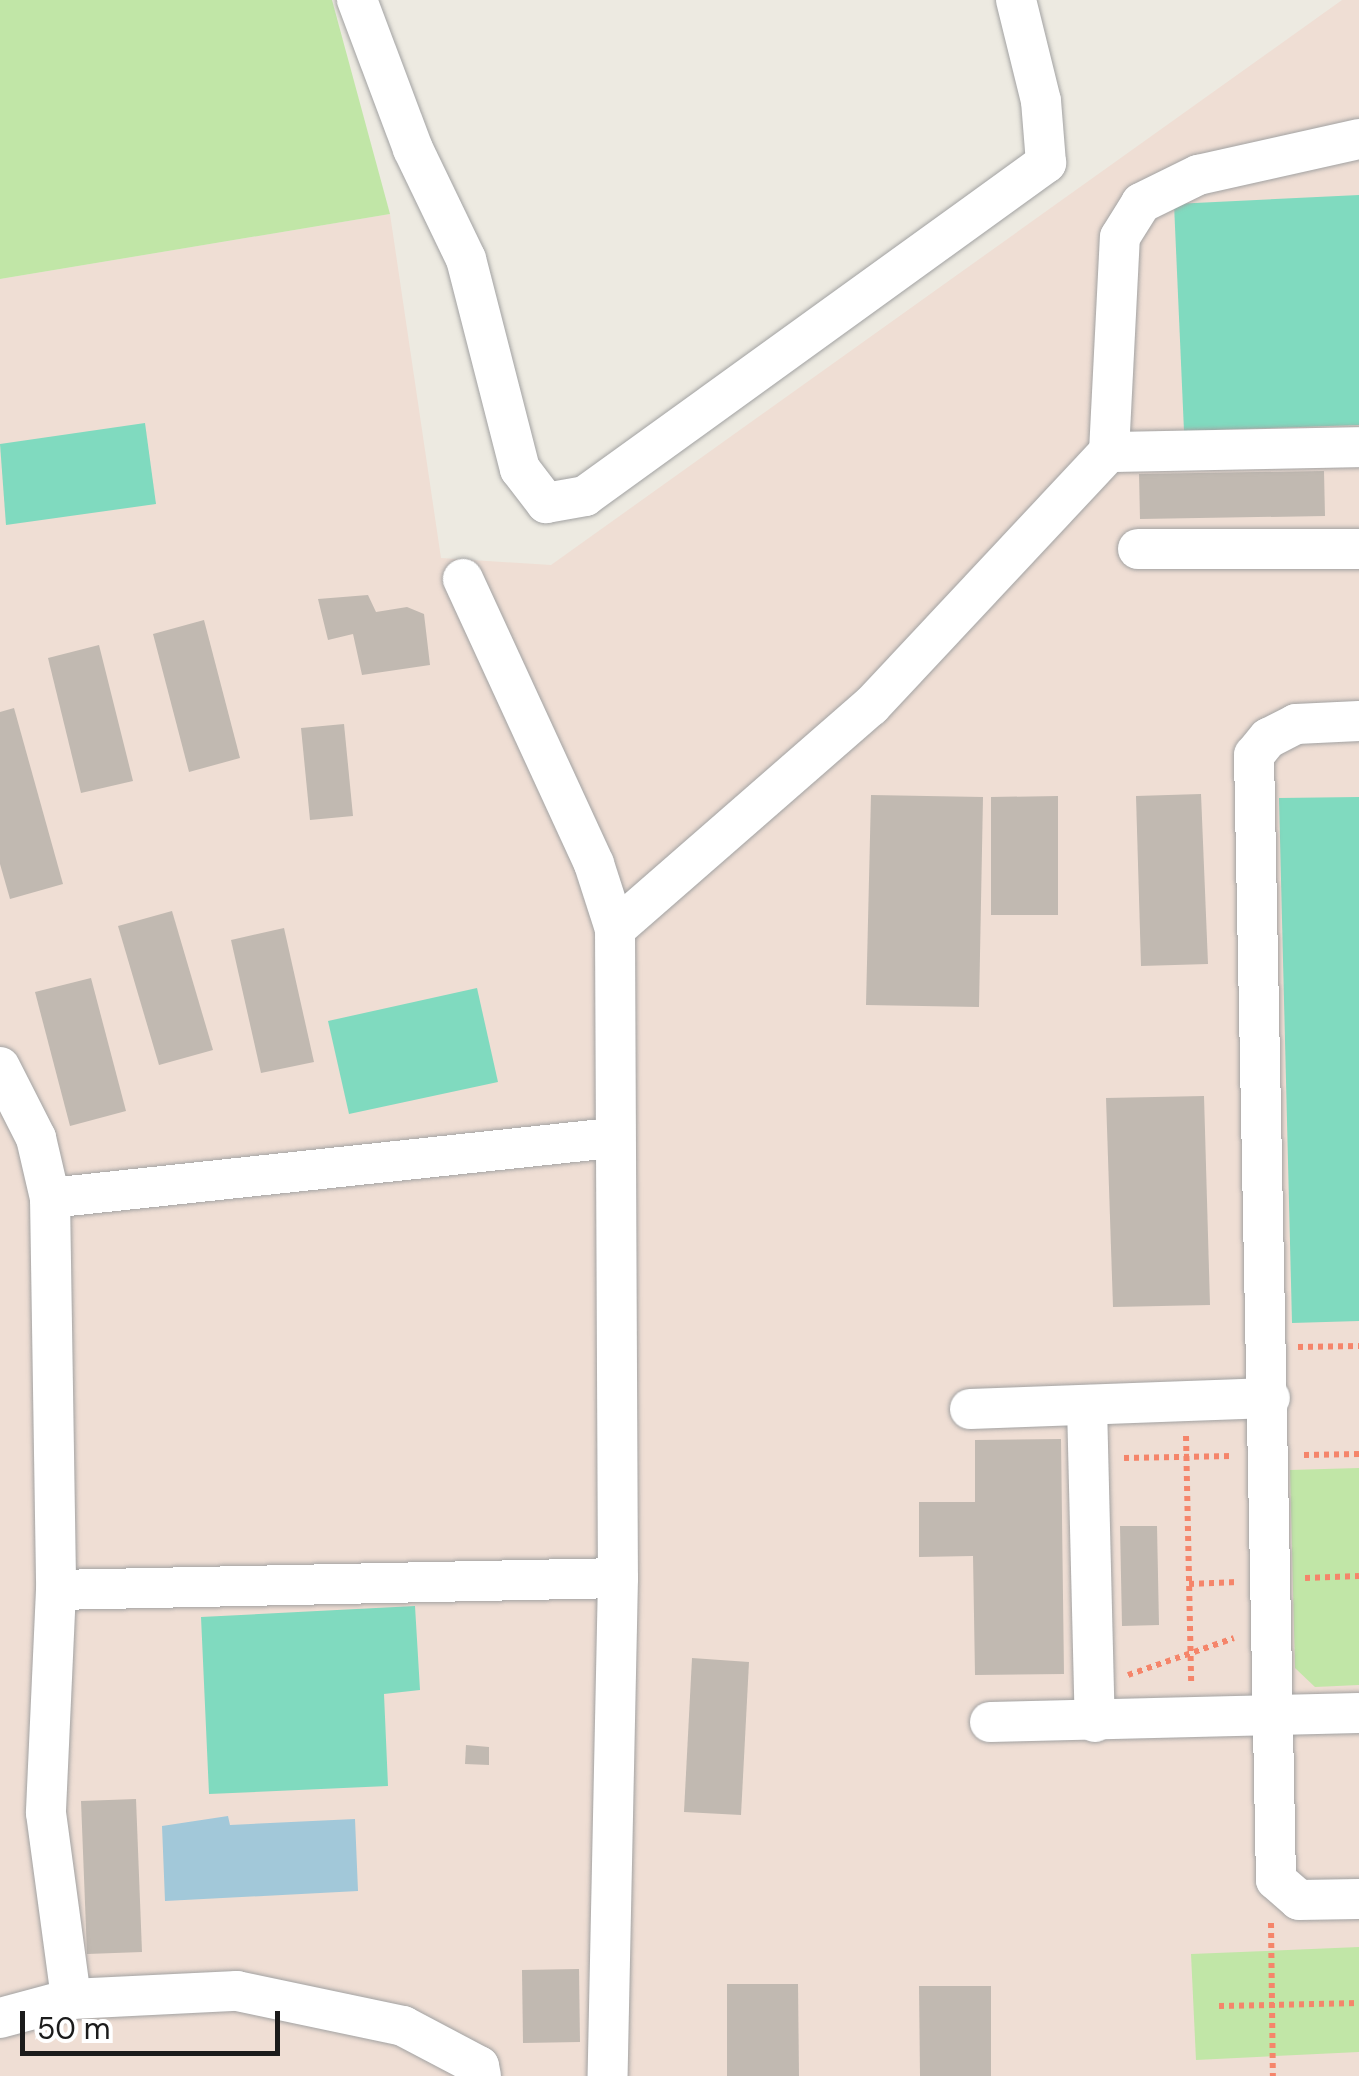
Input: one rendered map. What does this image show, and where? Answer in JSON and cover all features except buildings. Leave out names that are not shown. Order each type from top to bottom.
[{"type":"street","points":[[357,0],[373,53],[466,259],[520,469],[546,504],[586,496],[1046,163],[1041,102],[1016,0]]},
{"type":"street","points":[[615,929],[871,706],[1110,452],[1120,237],[1142,203],[1198,174],[1359,139]]},
{"type":"street","points":[[1110,452],[1359,447]]},
{"type":"street","points":[[1138,549],[1359,549]]},
{"type":"street","points":[[463,579],[594,864],[615,929],[611,1138],[618,1578],[608,2076]]},
{"type":"street","points":[[1359,721],[1296,724],[1268,738],[1254,755],[1270,1398],[1276,1880],[1288,1896],[1359,1899]]},
{"type":"street","points":[[0,1067],[36,1138],[50,1198],[56,1590],[46,1813],[71,1999]]},
{"type":"street","points":[[50,1198],[611,1138]]},
{"type":"street","points":[[970,1409],[1270,1398]]},
{"type":"street","points":[[1087,1405],[1094,1705]]},
{"type":"street","points":[[56,1590],[618,1578]]},
{"type":"street","points":[[990,1722],[1094,1705],[1191,1720],[1359,1714]]},
{"type":"street","points":[[0,2018],[71,1999],[237,1991],[403,2026],[478,2066],[481,2076]]},
{"type":"path","points":[[1267,1347],[1359,1346]]},
{"type":"path","points":[[1185,1402],[1191,1720]]},
{"type":"path","points":[[1088,1458],[1359,1454]]},
{"type":"path","points":[[1094,1705],[1191,1654],[1273,1624]]},
{"type":"path","points":[[1273,2076],[1268,1928],[1288,1896]]},
{"type":"path","points":[[1219,2006],[1359,2002]]},
{"type":"shaded area","points":[[1342,0],[1359,0],[1359,2076],[0,2076],[0,279],[390,214],[441,558],[551,565]]},
{"type":"green space","points":[[0,0],[332,0],[390,214],[0,279]]},
{"type":"green space","points":[[1359,195],[1359,425],[1184,431],[1174,204]]},
{"type":"green space","points":[[145,423],[156,504],[6,525],[0,444]]},
{"type":"green space","points":[[1359,797],[1359,1321],[1292,1323],[1279,798]]},
{"type":"green space","points":[[477,988],[498,1082],[349,1114],[328,1021]]},
{"type":"green space","points":[[1359,1468],[1359,1685],[1315,1687],[1295,1668],[1290,1470]]},
{"type":"green space","points":[[415,1606],[420,1690],[384,1694],[388,1786],[209,1794],[201,1617]]},
{"type":"green space","points":[[1359,1947],[1359,2052],[1196,2060],[1191,1954]]},
{"type":"water","points":[[228,1816],[230,1825],[355,1819],[358,1891],[165,1901],[162,1826]]}]
